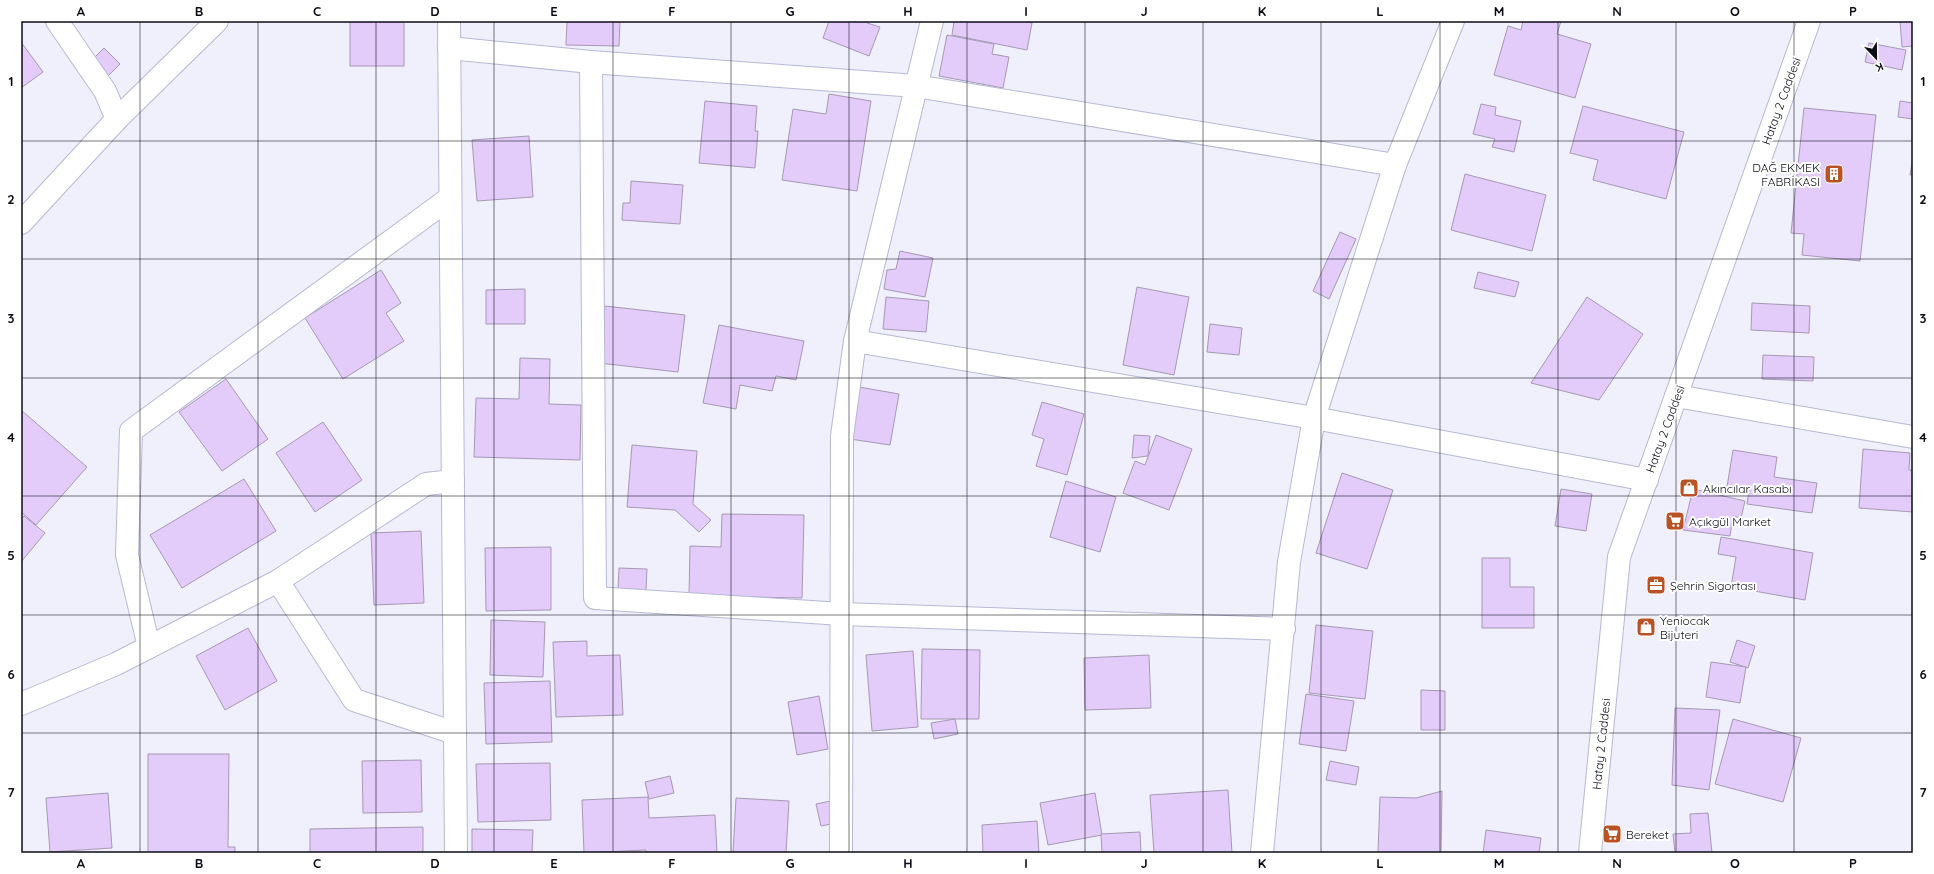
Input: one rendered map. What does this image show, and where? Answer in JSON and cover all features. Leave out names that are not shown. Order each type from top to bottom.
[{"type":"street","points":[[57,21],[105,90],[116,118]]},
{"type":"street","points":[[21,223],[116,118],[216,21]]},
{"type":"street","points":[[448,21],[456,853]]},
{"type":"street","points":[[841,853],[842,436],[855,341],[932,21]]},
{"type":"street","points":[[1262,853],[1284,629],[1289,562],[1314,418],[1395,165],[1453,21]]},
{"type":"street","name":"Hatay 2 Caddesi","points":[[1590,853],[1619,557],[1809,21]]},
{"type":"street","points":[[449,48],[592,62],[916,86],[1395,165]]},
{"type":"street","points":[[592,62],[595,598],[842,614],[1284,629]]},
{"type":"street","points":[[149,647],[128,555],[131,431],[450,198]]},
{"type":"street","points":[[855,341],[1314,418],[1647,480]]},
{"type":"street","points":[[1676,396],[1913,437]]},
{"type":"street","points":[[21,704],[149,647],[278,581],[426,484],[453,481]]},
{"type":"street","points":[[278,581],[354,700],[455,733]]},
{"type":"building","points":[[350,21],[404,21],[404,66],[350,66]]},
{"type":"building","points":[[567,21],[620,21],[619,46],[566,45]]},
{"type":"building","points":[[829,21],[868,21],[867,23],[880,27],[869,56],[823,38]]},
{"type":"building","points":[[954,21],[1023,21],[1032,23],[1027,50],[952,35]]},
{"type":"building","points":[[1523,21],[1561,21],[1557,34],[1591,44],[1575,98],[1494,75],[1508,26],[1521,30]]},
{"type":"building","points":[[1900,21],[1913,21],[1913,46],[1902,47]]},
{"type":"building","points":[[947,35],[994,44],[992,54],[1009,57],[1003,88],[939,76]]},
{"type":"building","points":[[21,42],[43,72],[21,88]]},
{"type":"building","points":[[1869,43],[1906,50],[1902,70],[1865,62]]},
{"type":"building","points":[[104,48],[120,64],[107,77],[91,61]]},
{"type":"building","points":[[829,94],[871,101],[857,191],[782,180],[793,109],[826,114]]},
{"type":"building","points":[[705,101],[757,106],[755,131],[758,131],[755,168],[699,163]]},
{"type":"building","points":[[1900,101],[1913,103],[1913,119],[1898,117]]},
{"type":"building","points":[[1481,104],[1496,107],[1495,115],[1521,121],[1514,152],[1492,147],[1495,139],[1473,134]]},
{"type":"building","points":[[1583,106],[1684,132],[1666,199],[1593,180],[1598,160],[1570,153]]},
{"type":"building","name":"DAĞ EKMEK FABRİKASI","points":[[1804,108],[1876,115],[1860,261],[1802,255],[1804,234],[1791,233]]},
{"type":"building","points":[[529,136],[533,197],[477,201],[472,140]]},
{"type":"building","points":[[1913,156],[1913,175],[1910,175]]},
{"type":"building","points":[[1465,174],[1546,195],[1532,251],[1451,230]]},
{"type":"building","points":[[631,181],[683,185],[680,224],[622,220],[623,203],[630,203]]},
{"type":"building","points":[[1340,232],[1356,239],[1329,299],[1313,291]]},
{"type":"building","points":[[900,251],[933,258],[925,297],[884,289],[887,270],[896,269]]},
{"type":"building","points":[[381,270],[401,303],[386,313],[404,341],[343,379],[305,318]]},
{"type":"building","points":[[1478,272],[1519,282],[1515,297],[1474,288]]},
{"type":"building","points":[[1137,287],[1189,297],[1174,375],[1123,365]]},
{"type":"building","points":[[525,289],[525,324],[486,324],[486,290]]},
{"type":"building","points":[[886,297],[929,301],[926,332],[883,329]]},
{"type":"building","points":[[1587,297],[1643,334],[1599,400],[1531,383]]},
{"type":"building","points":[[1752,303],[1810,306],[1809,333],[1751,330]]},
{"type":"building","points":[[605,306],[685,315],[678,372],[599,363]]},
{"type":"building","points":[[1210,324],[1242,328],[1239,355],[1207,352]]},
{"type":"building","points":[[719,325],[804,341],[796,380],[776,376],[772,391],[740,385],[736,409],[703,403]]},
{"type":"building","points":[[1763,355],[1814,357],[1813,381],[1762,379]]},
{"type":"building","points":[[520,358],[550,359],[549,404],[581,405],[580,460],[474,457],[476,398],[519,399]]},
{"type":"building","points":[[226,379],[268,439],[222,471],[179,412]]},
{"type":"building","points":[[859,387],[899,394],[890,445],[850,439]]},
{"type":"building","points":[[1042,402],[1084,414],[1067,475],[1036,466],[1044,439],[1032,435]]},
{"type":"building","points":[[21,410],[87,467],[36,525],[21,512]]},
{"type":"building","points":[[323,422],[362,480],[315,512],[276,453]]},
{"type":"building","points":[[1134,435],[1150,436],[1148,456],[1132,458]]},
{"type":"building","points":[[1156,435],[1192,449],[1169,510],[1123,493],[1135,461],[1145,465]]},
{"type":"building","points":[[632,445],[697,451],[693,504],[711,520],[699,532],[675,510],[627,507]]},
{"type":"building","points":[[1863,449],[1910,453],[1909,470],[1913,470],[1913,512],[1859,508]]},
{"type":"building","points":[[1733,450],[1777,457],[1774,477],[1817,483],[1812,513],[1747,504],[1749,490],[1727,487]]},
{"type":"building","points":[[1342,473],[1393,490],[1367,569],[1316,553]]},
{"type":"building","points":[[244,479],[276,531],[182,588],[150,535]]},
{"type":"building","points":[[1066,481],[1116,497],[1100,552],[1050,537]]},
{"type":"building","points":[[1561,489],[1592,494],[1586,531],[1555,526]]},
{"type":"building","points":[[1693,489],[1745,501],[1741,518],[1733,516],[1730,536],[1683,530]]},
{"type":"building","points":[[722,514],[804,515],[802,598],[689,596],[690,546],[721,547]]},
{"type":"building","points":[[24,516],[45,533],[21,562],[21,519]]},
{"type":"building","points":[[421,531],[424,603],[374,605],[371,533]]},
{"type":"building","points":[[1721,537],[1813,553],[1805,600],[1731,587],[1736,557],[1718,554]]},
{"type":"building","points":[[551,547],[551,610],[486,611],[485,548]]},
{"type":"building","points":[[1482,558],[1510,558],[1510,587],[1534,587],[1534,628],[1482,628]]},
{"type":"building","points":[[619,568],[647,569],[646,590],[618,589]]},
{"type":"building","points":[[491,620],[545,622],[543,677],[490,675]]},
{"type":"building","points":[[1316,625],[1373,631],[1365,699],[1309,693]]},
{"type":"building","points":[[248,628],[277,681],[225,710],[196,656]]},
{"type":"building","points":[[1737,640],[1755,646],[1748,668],[1730,662]]},
{"type":"building","points":[[587,641],[587,656],[620,655],[623,715],[556,717],[553,642]]},
{"type":"building","points":[[922,649],[980,650],[979,719],[921,719]]},
{"type":"building","points":[[913,651],[918,727],[872,731],[866,655]]},
{"type":"building","points":[[1149,655],[1151,708],[1085,710],[1084,658]]},
{"type":"building","points":[[1711,662],[1746,667],[1740,703],[1706,697]]},
{"type":"building","points":[[550,681],[552,742],[486,744],[484,683]]},
{"type":"building","points":[[1421,690],[1445,691],[1445,730],[1421,730]]},
{"type":"building","points":[[1306,694],[1354,701],[1346,751],[1299,744]]},
{"type":"building","points":[[819,696],[828,749],[797,755],[788,702]]},
{"type":"building","points":[[1675,708],[1720,710],[1709,790],[1672,785]]},
{"type":"building","points":[[955,719],[958,734],[934,739],[931,723]]},
{"type":"building","points":[[1733,719],[1801,738],[1783,802],[1715,784]]},
{"type":"building","points":[[148,754],[229,754],[228,847],[235,847],[235,853],[148,853]]},
{"type":"building","points":[[421,760],[422,812],[363,813],[362,761]]},
{"type":"building","points":[[1330,761],[1359,767],[1356,785],[1326,780]]},
{"type":"building","points":[[550,763],[551,820],[478,822],[476,764]]},
{"type":"building","points":[[670,776],[674,793],[649,799],[645,782]]},
{"type":"building","points":[[1228,790],[1232,853],[1154,853],[1150,795]]},
{"type":"building","points":[[1442,791],[1441,853],[1378,853],[1380,797],[1416,798]]},
{"type":"building","points":[[108,793],[112,848],[50,852],[46,798]]},
{"type":"building","points":[[1095,793],[1102,835],[1048,845],[1040,803]]},
{"type":"building","points":[[648,797],[649,818],[715,815],[717,853],[646,853],[646,850],[584,853],[582,800]]},
{"type":"building","points":[[736,798],[789,801],[786,853],[733,853]]},
{"type":"building","points":[[831,801],[836,823],[821,826],[816,804]]},
{"type":"building","points":[[1708,813],[1712,853],[1675,853],[1673,834],[1691,833],[1690,814]]},
{"type":"building","points":[[1037,821],[1039,853],[983,853],[982,825]]},
{"type":"building","points":[[423,827],[423,853],[310,853],[310,829]]},
{"type":"building","points":[[472,829],[533,830],[532,853],[472,853]]},
{"type":"building","points":[[1486,830],[1541,838],[1539,853],[1483,853]]},
{"type":"building","points":[[1140,832],[1141,853],[1102,853],[1101,834]]},
{"type":"place","name":"DAĞ EKMEK FABRİKASI","points":[[1834,174]]},
{"type":"place","name":"Akıncılar Kasabı","points":[[1689,488]]},
{"type":"place","name":"Açıkgül Market","points":[[1675,521]]},
{"type":"place","name":"Şehrin Sigortası","points":[[1656,585]]},
{"type":"place","name":"Yeniocak Bijuteri","points":[[1646,627]]},
{"type":"place","name":"Bereket","points":[[1612,834]]}]
